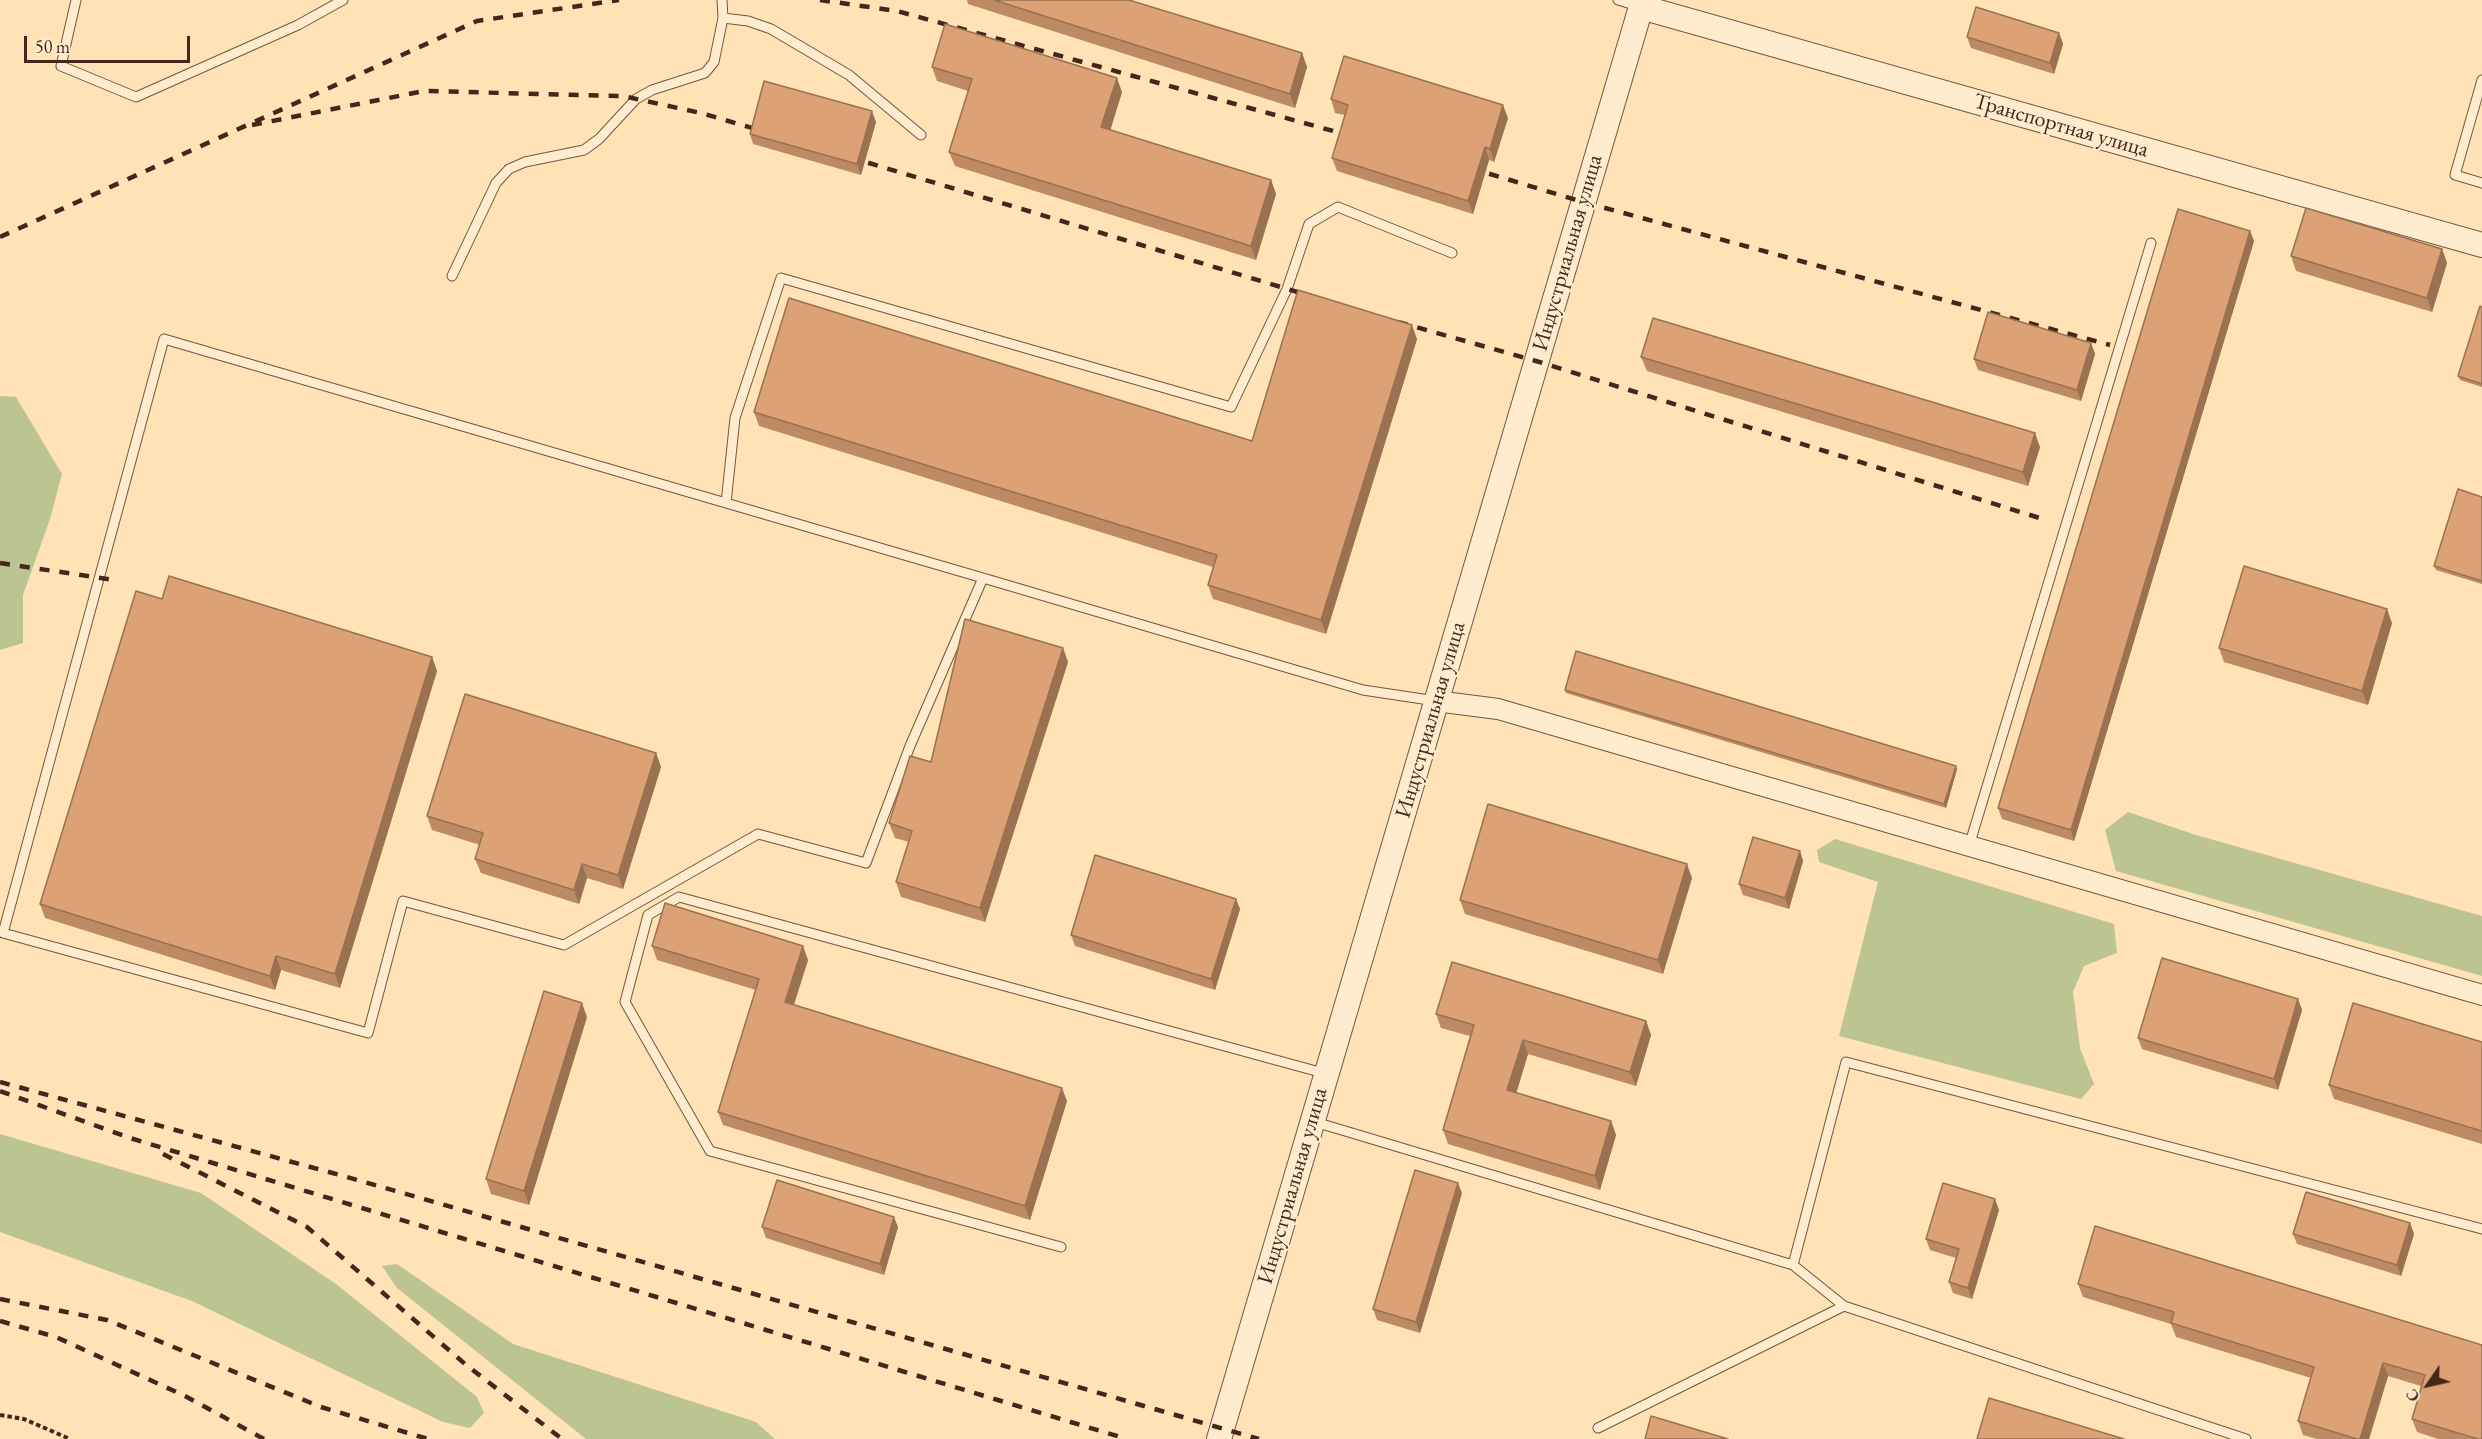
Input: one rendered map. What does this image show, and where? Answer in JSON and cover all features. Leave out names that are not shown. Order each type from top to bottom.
[{"type":"street","name":"Транспортная улица","points":[[1634,2],[2482,245]]},
{"type":"street","name":"Индустриальная улица","points":[[1219,1439],[1436,701],[1634,2]]},
{"type":"street","points":[[1436,701],[1498,709],[2482,995]]},
{"type":"lane","points":[[76,0],[61,66],[136,97],[298,25],[343,0]]},
{"type":"lane","points":[[452,276],[496,183],[509,169],[525,162],[584,150],[599,139],[636,99],[652,90],[705,73],[714,62],[723,18],[722,0]]},
{"type":"lane","points":[[723,18],[748,21],[771,29],[840,70],[921,135]]},
{"type":"lane","points":[[2482,80],[2455,175],[2482,183]]},
{"type":"lane","points":[[726,503],[735,418],[781,278],[1231,407],[1287,289],[1309,224],[1338,207],[1452,253]]},
{"type":"lane","points":[[1969,846],[2151,243]]},
{"type":"lane","points":[[983,578],[910,746],[866,863],[758,834],[564,945],[403,901],[368,1033],[3,933],[164,339],[983,578],[1363,690],[1436,701]]},
{"type":"lane","points":[[1061,1246],[710,1151],[625,1002],[648,915],[679,897],[1326,1074]]},
{"type":"lane","points":[[1793,1265],[1846,1062],[2482,1229]]},
{"type":"lane","points":[[1312,1122],[1793,1265],[1844,1306],[2246,1439]]},
{"type":"lane","points":[[1598,1428],[1844,1306]]},
{"type":"path","points":[[0,1415],[24,1419],[70,1439]]},
{"type":"green space","points":[[0,396],[16,397],[62,474],[50,519],[23,595],[23,643],[0,650]]},
{"type":"green space","points":[[2128,812],[2196,835],[2482,916],[2482,976],[2116,871],[2105,830]]},
{"type":"green space","points":[[1835,839],[2114,924],[2117,953],[2084,966],[2073,992],[2080,1048],[2094,1084],[2081,1099],[1839,1036],[1878,882],[1819,862],[1817,850]]},
{"type":"green space","points":[[0,1134],[201,1193],[336,1284],[477,1397],[484,1413],[470,1428],[443,1422],[192,1301],[0,1232]]},
{"type":"green space","points":[[397,1264],[513,1344],[756,1422],[775,1439],[586,1439],[397,1288],[382,1266]]},
{"type":"building","points":[[994,0],[1129,0],[1302,53],[1290,94]]},
{"type":"building","points":[[1976,7],[2059,33],[2050,63],[1967,37]]},
{"type":"building","points":[[945,24],[1117,78],[1101,127],[1271,180],[1251,246],[949,152],[972,79],[932,67]]},
{"type":"building","points":[[1344,56],[1503,105],[1490,149],[1485,147],[1468,201],[1332,158],[1348,105],[1331,99]]},
{"type":"building","points":[[764,81],[872,111],[857,164],[750,134]]},
{"type":"building","points":[[2306,208],[2442,249],[2427,298],[2291,256]]},
{"type":"building","points":[[2178,209],[2250,231],[2071,830],[1998,808]]},
{"type":"building","points":[[1298,290],[1412,325],[1321,620],[1208,585],[1217,555],[754,412],[789,298],[1252,441]]},
{"type":"building","points":[[2480,306],[2482,307],[2482,384],[2458,376]]},
{"type":"building","points":[[1988,312],[2091,343],[2077,390],[1974,359]]},
{"type":"building","points":[[1653,318],[2035,433],[2023,472],[1641,357]]},
{"type":"building","points":[[2458,489],[2482,497],[2482,581],[2434,566]]},
{"type":"building","points":[[2244,566],[2387,609],[2362,691],[2219,648]]},
{"type":"building","points":[[169,576],[432,657],[335,974],[276,956],[270,976],[40,904],[136,591],[162,599]]},
{"type":"building","points":[[965,619],[1063,648],[980,908],[896,882],[912,831],[889,823],[910,756],[931,762]]},
{"type":"building","points":[[1576,651],[1956,766],[1944,804],[1565,690]]},
{"type":"building","points":[[465,694],[656,753],[618,875],[582,864],[574,890],[475,859],[483,833],[427,816]]},
{"type":"building","points":[[1488,804],[1687,864],[1658,960],[1460,900]]},
{"type":"building","points":[[1753,837],[1800,851],[1785,898],[1739,884]]},
{"type":"building","points":[[1095,855],[1236,899],[1211,979],[1071,935]]},
{"type":"building","points":[[665,903],[803,946],[785,1002],[1062,1088],[1025,1206],[718,1112],[759,979],[652,946]]},
{"type":"building","points":[[2162,958],[2298,999],[2274,1079],[2138,1038]]},
{"type":"building","points":[[1452,962],[1646,1021],[1630,1072],[1523,1040],[1507,1090],[1611,1121],[1595,1176],[1443,1130],[1474,1025],[1436,1014]]},
{"type":"building","points":[[544,991],[582,1003],[524,1191],[486,1179]]},
{"type":"building","points":[[2353,1003],[2482,1042],[2482,1131],[2329,1085]]},
{"type":"building","points":[[1415,1170],[1458,1183],[1416,1322],[1373,1309]]},
{"type":"building","points":[[777,1180],[894,1217],[880,1264],[762,1227]]},
{"type":"building","points":[[1943,1183],[1995,1199],[1968,1288],[1949,1282],[1959,1249],[1926,1239]]},
{"type":"building","points":[[2306,1192],[2410,1223],[2397,1265],[2293,1234]]},
{"type":"building","points":[[2095,1226],[2482,1345],[2482,1439],[2412,1419],[2425,1375],[2383,1363],[2360,1439],[2298,1421],[2314,1367],[2171,1323],[2174,1312],[2078,1284]]},
{"type":"building","points":[[1989,1398],[2124,1439],[1977,1439]]},
{"type":"building","points":[[1651,1416],[1728,1439],[1645,1439]]},
{"type":"railway","points":[[0,237],[477,21],[619,0]]},
{"type":"railway","points":[[820,0],[897,11],[1355,137]]},
{"type":"railway","points":[[252,125],[424,91],[623,96],[701,113],[766,132]]},
{"type":"railway","points":[[849,157],[1314,297]]},
{"type":"railway","points":[[1470,168],[1583,202],[2110,345]]},
{"type":"railway","points":[[1398,322],[1536,361],[2046,520]]},
{"type":"railway","points":[[0,563],[114,580]]},
{"type":"railway","points":[[0,1082],[347,1177],[1259,1439]]},
{"type":"railway","points":[[0,1091],[130,1138],[1127,1439]]},
{"type":"railway","points":[[163,1154],[307,1227],[465,1364],[562,1439]]},
{"type":"railway","points":[[0,1299],[107,1320],[321,1407],[428,1439]]},
{"type":"railway","points":[[0,1321],[56,1337],[185,1396],[264,1439]]}]
